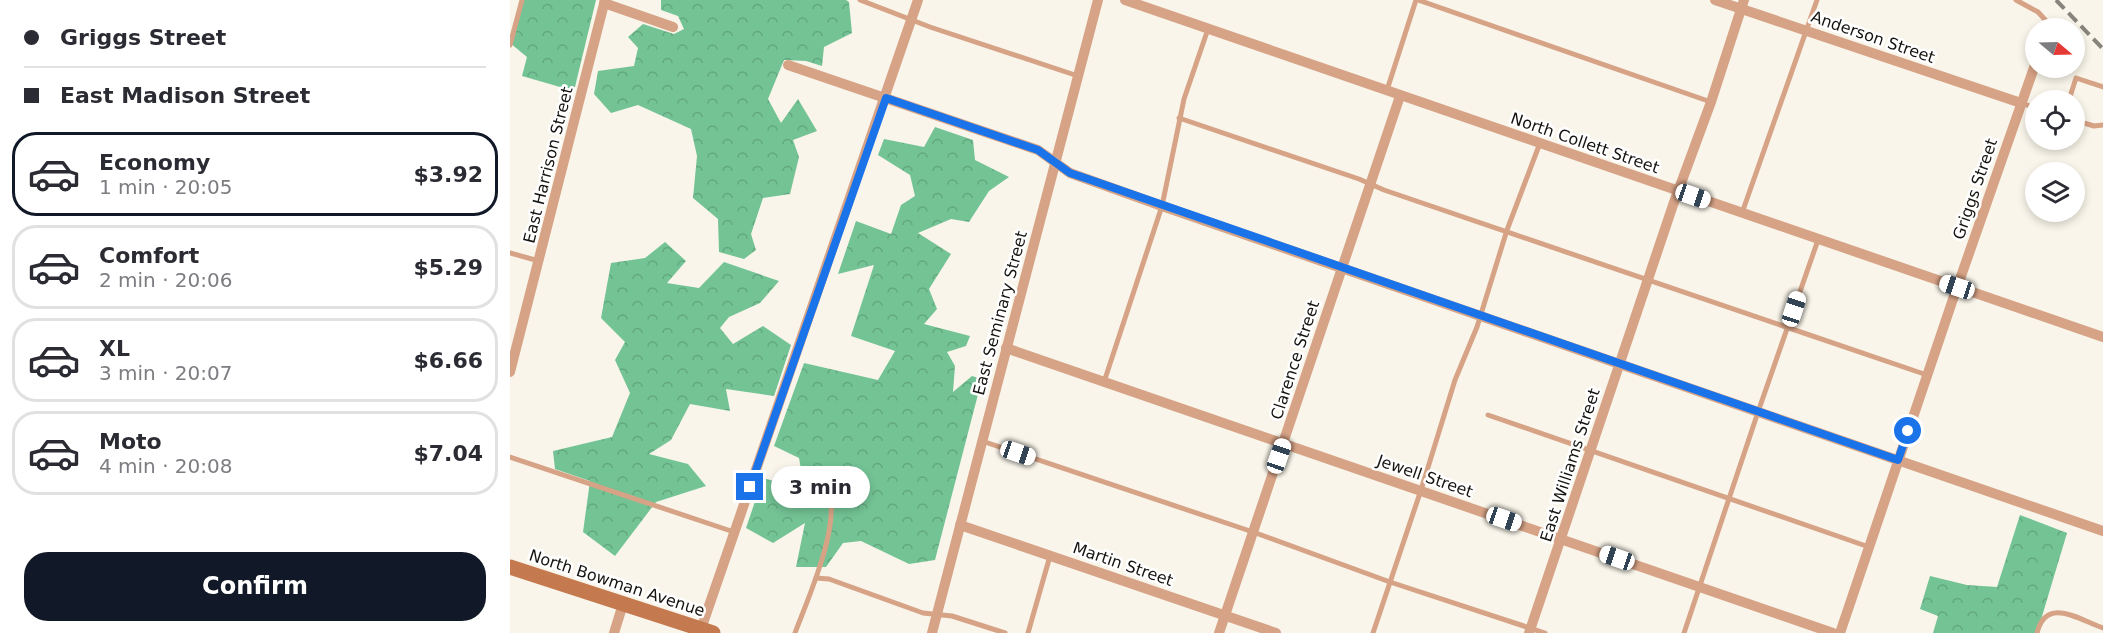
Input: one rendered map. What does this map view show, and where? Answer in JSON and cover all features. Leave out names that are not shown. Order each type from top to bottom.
[{"type":"street","points":[[707,631],[734,532],[918,0]]},
{"type":"street","name":"East Seminary Street","points":[[932,633],[1098,0]]},
{"type":"street","name":"North Collett Street","points":[[1125,0],[2103,337]]},
{"type":"street","name":"Anderson Street","points":[[1714,0],[1742,4],[1807,31],[2021,103]]},
{"type":"street","points":[[605,1],[673,27]]},
{"type":"street","name":"East Harrison Street","points":[[510,372],[605,1]]},
{"type":"street","name":"East Williams Street","points":[[1529,630],[1678,191],[1711,102],[1742,4]]},
{"type":"street","points":[[788,65],[1038,150],[1070,173],[1162,206],[2103,531]]},
{"type":"street","name":"Griggs Street","points":[[1840,633],[2030,78]]},
{"type":"street","name":"Clarence Street","points":[[1219,633],[1400,96]]},
{"type":"street","name":"Jewell Street","points":[[1006,348],[1833,633]]},
{"type":"street","name":"Martin Street","points":[[960,525],[1276,633]]},
{"type":"street","name":"North Bowman Avenue","points":[[510,567],[707,631]]},
{"type":"street","points":[[614,633],[623,604]]},
{"type":"lane","points":[[510,44],[522,0]]},
{"type":"lane","points":[[860,0],[930,27],[1078,76]]},
{"type":"lane","points":[[1386,91],[1417,0],[1711,102]]},
{"type":"lane","points":[[1742,213],[1817,0]]},
{"type":"lane","points":[[2016,0],[2038,12],[2042,18]]},
{"type":"lane","points":[[1104,382],[1162,206],[1179,118],[1208,29]]},
{"type":"lane","points":[[2072,90],[2076,78],[2103,87]]},
{"type":"lane","points":[[2021,103],[2025,104]]},
{"type":"lane","points":[[1179,118],[1927,375]]},
{"type":"lane","points":[[2085,123],[2094,126],[2103,125]]},
{"type":"lane","points":[[1373,633],[1455,381],[1481,316],[1507,230],[1540,143]]},
{"type":"lane","points":[[1684,633],[1818,240]]},
{"type":"lane","points":[[510,253],[539,261]]},
{"type":"lane","points":[[1488,416],[1869,547]]},
{"type":"lane","points":[[982,441],[1253,531],[1529,630],[1545,633]]},
{"type":"lane","points":[[510,457],[734,532]]},
{"type":"lane","points":[[795,633],[816,578],[829,532],[831,496],[827,486],[820,478],[810,471],[801,471]]},
{"type":"lane","points":[[1028,633],[1050,555]]},
{"type":"lane","points":[[816,578],[829,579],[870,596],[922,613],[952,616],[1005,633]]},
{"type":"lane","points":[[2037,633],[2039,623],[2048,614],[2056,611],[2103,628]]},
{"type":"green space","points":[[522,0],[596,0],[574,91],[522,76],[527,57],[510,43]]},
{"type":"green space","points":[[661,0],[846,0],[849,2],[852,33],[824,47],[822,66],[806,61],[784,60],[768,99],[781,123],[798,99],[817,131],[793,140],[799,157],[790,194],[763,198],[751,234],[756,250],[744,259],[719,252],[718,219],[693,198],[697,156],[691,129],[638,105],[611,113],[594,94],[598,71],[634,66],[638,48],[628,37],[643,24],[674,34],[684,29],[678,16],[661,10]]},
{"type":"green space","points":[[935,127],[973,140],[975,160],[1009,177],[989,191],[969,222],[951,219],[918,233],[951,254],[929,289],[937,309],[924,324],[970,336],[966,346],[947,352],[955,366],[953,392],[972,376],[982,379],[935,560],[909,564],[861,541],[843,543],[826,567],[796,567],[805,523],[773,543],[746,528],[763,478],[781,483],[802,475],[799,458],[774,446],[804,363],[878,380],[895,351],[851,336],[874,265],[838,274],[856,221],[891,234],[901,205],[915,196],[910,175],[878,155],[884,139],[924,147]]},
{"type":"green space","points":[[665,242],[686,261],[667,283],[699,288],[724,262],[779,281],[760,303],[729,317],[720,328],[733,344],[763,326],[791,345],[774,396],[726,389],[730,411],[690,404],[671,440],[649,454],[688,464],[706,486],[656,502],[615,556],[583,532],[590,481],[555,469],[553,451],[612,437],[630,393],[615,360],[625,342],[601,318],[611,263],[645,258]]},
{"type":"green space","points":[[2020,515],[2067,533],[2037,633],[1933,633],[1938,616],[1920,609],[1930,576],[1967,585],[1997,587]]},
{"type":"railway","points":[[2056,0],[2103,49]]},
{"type":"route","points":[[750,487],[886,98],[1038,150],[1070,173],[1898,460],[1908,431]]}]
